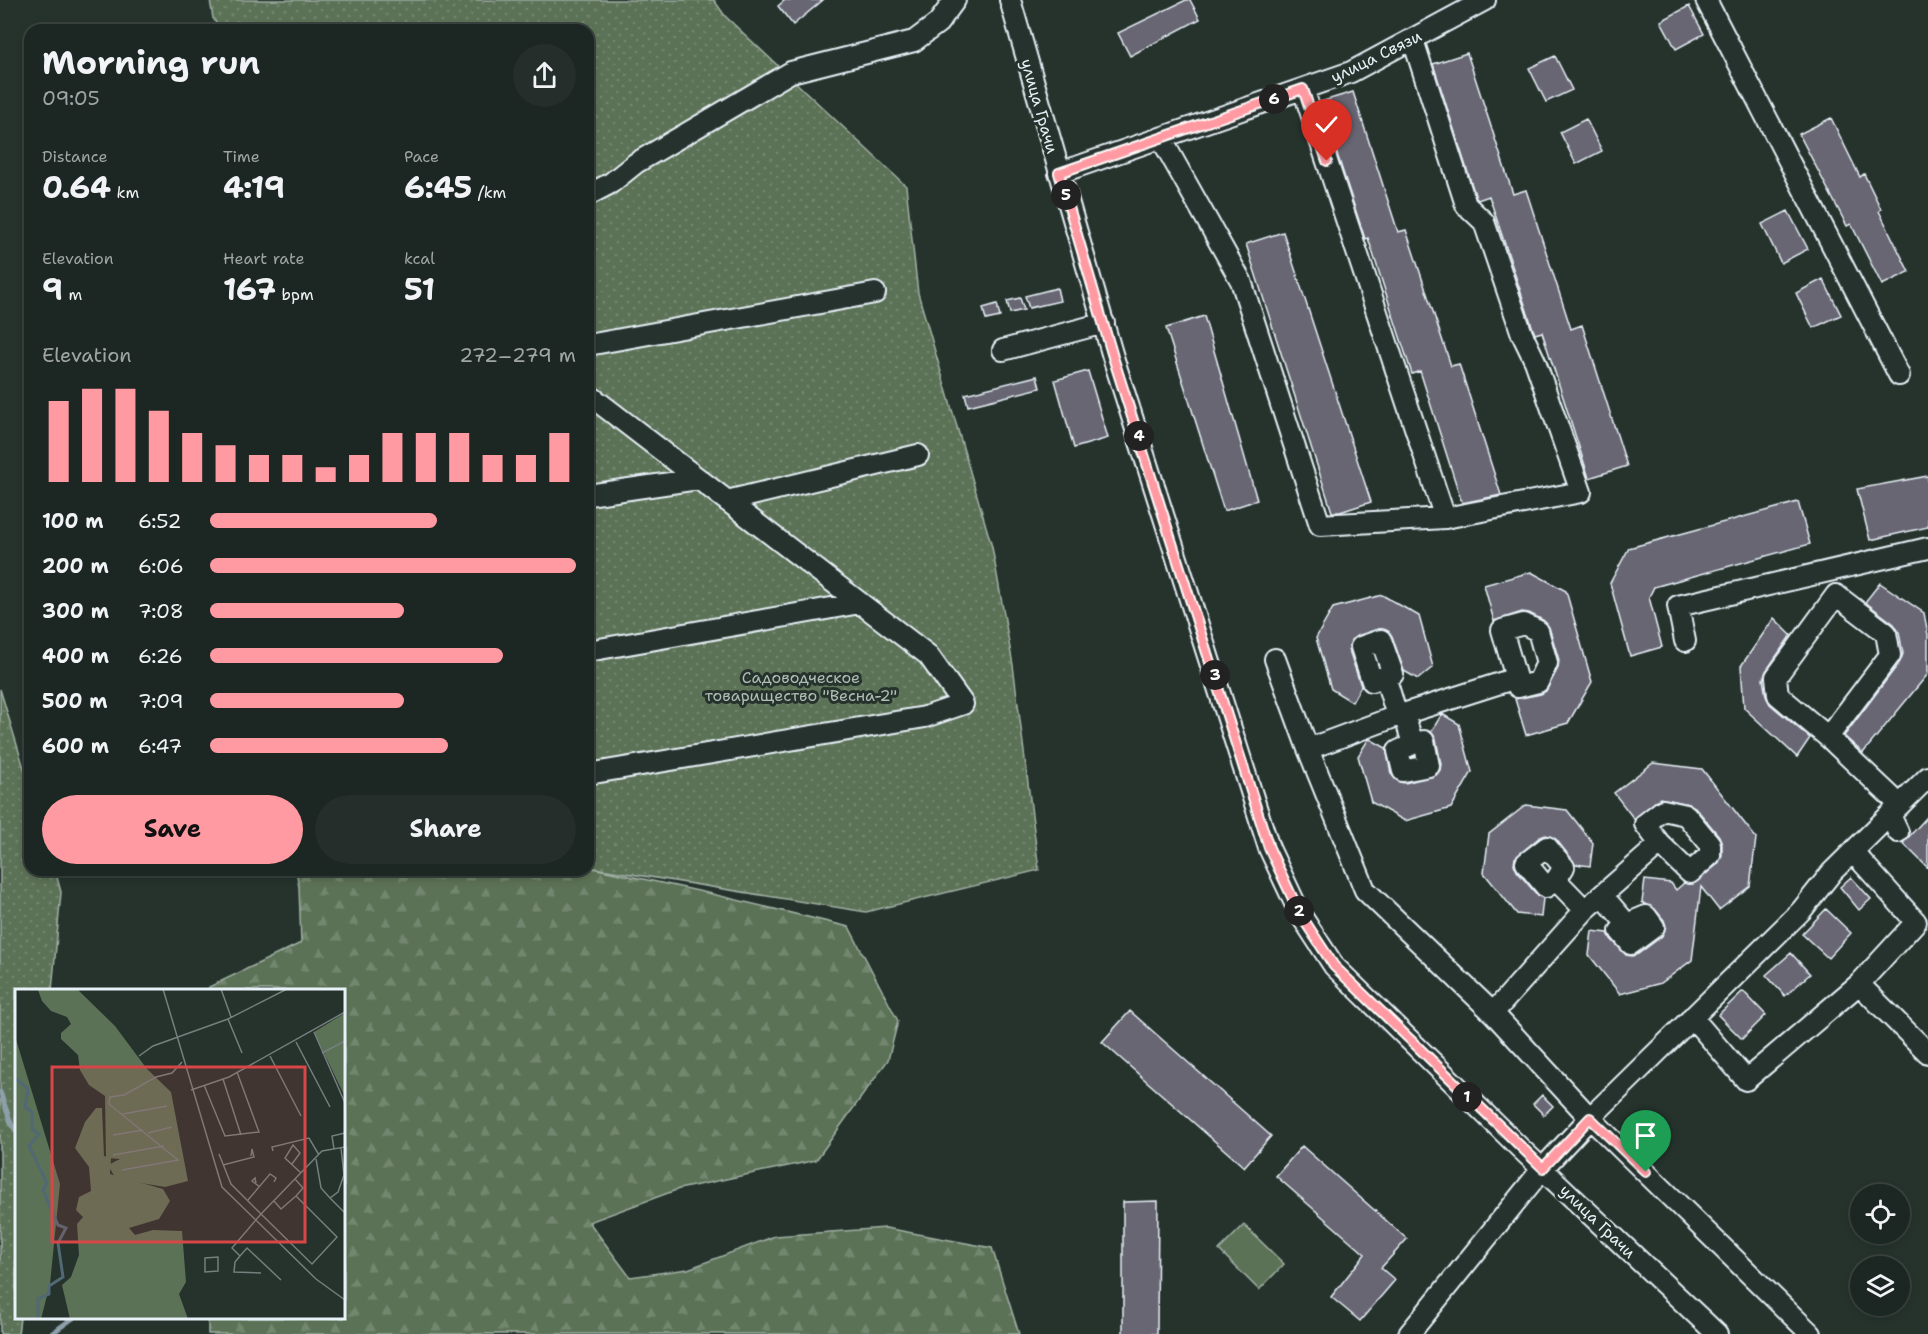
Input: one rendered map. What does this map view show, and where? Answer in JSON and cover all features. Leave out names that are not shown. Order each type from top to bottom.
[{"type":"street","points":[[594,192],[611,183],[636,163],[792,72],[914,41],[938,23],[955,0]]},
{"type":"street","name":"улица Грачи","points":[[1010,0],[1104,323],[1269,848],[1300,914],[1334,966],[1717,1334]]},
{"type":"street","name":"улица Связи","points":[[1059,173],[1351,72],[1485,0]]},
{"type":"street","points":[[1706,0],[1899,375]]},
{"type":"street","points":[[1161,138],[1241,281],[1320,525],[1445,518],[1581,492],[1536,361],[1522,334],[1484,222],[1466,205],[1413,40]]},
{"type":"street","points":[[1303,89],[1445,518]]},
{"type":"street","points":[[594,344],[875,293]]},
{"type":"street","points":[[1003,350],[1104,323]]},
{"type":"street","points":[[594,399],[928,655],[963,704],[925,717],[594,773]]},
{"type":"street","points":[[727,501],[918,455]]},
{"type":"street","points":[[594,494],[698,479]]},
{"type":"street","points":[[1684,641],[1678,606],[1928,548]]},
{"type":"street","points":[[1835,569],[1836,595],[1776,677],[1778,695],[1828,737],[1896,817]]},
{"type":"street","points":[[1828,737],[1890,655],[1886,633],[1836,595]]},
{"type":"street","points":[[594,650],[860,603]]},
{"type":"street","points":[[1275,659],[1308,749],[1365,890],[1493,1013],[1590,1118],[1811,1334]]},
{"type":"street","points":[[1385,676],[1413,744]]},
{"type":"street","points":[[1308,749],[1400,715],[1515,678]]},
{"type":"street","points":[[1409,1334],[1543,1168],[1692,1017],[1715,1001],[1761,960],[1801,917],[1853,852],[1896,817],[1928,777]]},
{"type":"street","points":[[1493,1013],[1584,910],[1660,844]]},
{"type":"street","points":[[1692,1017],[1746,1080],[1859,984],[1916,922],[1853,852]]},
{"type":"street","points":[[1556,880],[1584,910]]},
{"type":"street","points":[[1602,895],[1627,924]]},
{"type":"street","points":[[1859,984],[1928,1053]]},
{"type":"green space","name":"Садоводческое товарищество \"Весна-2\"","points":[[210,0],[714,0],[725,16],[906,186],[918,293],[992,547],[1013,665],[1039,870],[866,912],[594,868],[594,24],[216,24],[213,18]]},
{"type":"green space","points":[[0,689],[24,768],[24,876],[57,876],[61,892],[52,989],[15,989],[15,1319],[20,1319],[18,1334],[0,1334]]},
{"type":"green space","points":[[594,868],[849,927],[898,1021],[888,1060],[816,1160],[679,1189],[589,1222],[630,1277],[688,1269],[775,1236],[886,1228],[992,1248],[1019,1334],[208,1334],[208,1319],[345,1319],[345,989],[208,989],[301,943],[297,876],[594,876]]},
{"type":"green space","points":[[1244,1225],[1284,1264],[1259,1290],[1219,1250]]},
{"type":"building","points":[[785,0],[823,0],[793,25],[778,6]]},
{"type":"building","points":[[1190,0],[1200,19],[1130,56],[1118,33]]},
{"type":"building","points":[[1689,6],[1704,34],[1676,49],[1661,21]]},
{"type":"building","points":[[1467,53],[1513,194],[1526,190],[1571,329],[1582,325],[1627,466],[1589,478],[1542,332],[1535,334],[1533,329],[1489,196],[1478,200],[1476,198],[1433,64]]},
{"type":"building","points":[[1555,56],[1572,90],[1546,102],[1529,68]]},
{"type":"building","points":[[1353,92],[1398,232],[1406,230],[1451,366],[1459,364],[1501,495],[1462,503],[1420,371],[1412,374],[1368,238],[1365,239],[1320,102]]},
{"type":"building","points":[[1831,118],[1860,177],[1864,174],[1881,209],[1879,211],[1909,272],[1882,285],[1851,224],[1847,226],[1799,134]]},
{"type":"building","points":[[1586,119],[1602,151],[1576,164],[1560,132]]},
{"type":"building","points":[[1788,211],[1808,249],[1781,263],[1762,224]]},
{"type":"building","points":[[1283,232],[1371,502],[1340,512],[1332,512],[1246,244]]},
{"type":"building","points":[[1823,279],[1841,315],[1813,328],[1796,293]]},
{"type":"building","points":[[1057,288],[1060,301],[1029,308],[1025,296]]},
{"type":"building","points":[[1020,298],[1024,310],[1010,313],[1007,301]]},
{"type":"building","points":[[997,304],[1000,317],[986,320],[983,308]]},
{"type":"building","points":[[1204,316],[1257,500],[1224,511],[1166,328]]},
{"type":"building","points":[[1088,371],[1108,438],[1074,448],[1055,380]]},
{"type":"building","points":[[1037,376],[1040,388],[968,406],[965,394]]},
{"type":"building","points":[[1928,476],[1928,527],[1870,540],[1857,489]]},
{"type":"building","points":[[1798,502],[1810,544],[1654,587],[1649,597],[1662,647],[1630,656],[1610,583],[1629,548]]},
{"type":"building","points":[[1531,572],[1566,591],[1592,682],[1568,723],[1526,735],[1515,699],[1546,691],[1558,668],[1559,660],[1549,627],[1543,620],[1522,612],[1494,621],[1484,585]]},
{"type":"building","points":[[1880,583],[1924,613],[1928,635],[1928,674],[1863,753],[1844,736],[1900,662],[1903,654],[1899,632],[1894,624],[1865,602]]},
{"type":"building","points":[[1382,595],[1419,616],[1433,667],[1418,679],[1404,671],[1392,636],[1388,631],[1378,629],[1357,636],[1351,640],[1349,650],[1361,686],[1352,702],[1331,689],[1316,638],[1333,608]]},
{"type":"building","points":[[1774,618],[1791,635],[1763,679],[1770,704],[1810,738],[1797,757],[1744,708],[1741,666]]},
{"type":"building","points":[[1442,714],[1459,724],[1472,772],[1451,808],[1405,821],[1371,802],[1358,756],[1370,739],[1386,748],[1391,774],[1399,782],[1405,783],[1436,775],[1441,764],[1436,739],[1431,732]]},
{"type":"building","points":[[1653,763],[1702,769],[1756,838],[1750,886],[1719,910],[1701,887],[1692,960],[1661,983],[1620,994],[1589,955],[1592,931],[1608,933],[1626,955],[1638,954],[1662,936],[1666,926],[1655,909],[1642,902],[1645,880],[1671,883],[1676,890],[1684,883],[1693,884],[1718,864],[1722,855],[1719,836],[1695,807],[1660,798],[1634,819],[1614,793]]},
{"type":"building","points":[[1526,805],[1567,810],[1593,843],[1590,866],[1575,864],[1556,839],[1546,835],[1540,837],[1515,858],[1514,864],[1517,871],[1537,895],[1543,898],[1541,917],[1517,914],[1484,873],[1489,834]]},
{"type":"building","points":[[1928,816],[1928,868],[1903,843]]},
{"type":"building","points":[[1851,877],[1871,899],[1859,910],[1840,887]]},
{"type":"building","points":[[1826,909],[1851,933],[1828,958],[1802,934]]},
{"type":"building","points":[[1791,953],[1810,974],[1785,996],[1766,975]]},
{"type":"building","points":[[1743,991],[1766,1015],[1742,1039],[1718,1015]]},
{"type":"building","points":[[1130,1011],[1271,1136],[1244,1167],[1102,1042]]},
{"type":"building","points":[[1542,1095],[1553,1106],[1544,1115],[1533,1104]]},
{"type":"building","points":[[1302,1146],[1407,1239],[1381,1268],[1395,1280],[1360,1321],[1331,1297],[1365,1254],[1276,1176]]},
{"type":"building","points":[[1158,1201],[1157,1334],[1123,1334],[1123,1202]]},
{"type":"waterway","points":[[0,1092],[15,1129]]},
{"type":"waterway","points":[[51,1334],[72,1319]]},
{"type":"route","points":[[1327,161],[1303,89],[1059,173],[1113,357],[1269,848],[1300,914],[1334,966],[1543,1168],[1590,1118],[1646,1172]]}]
